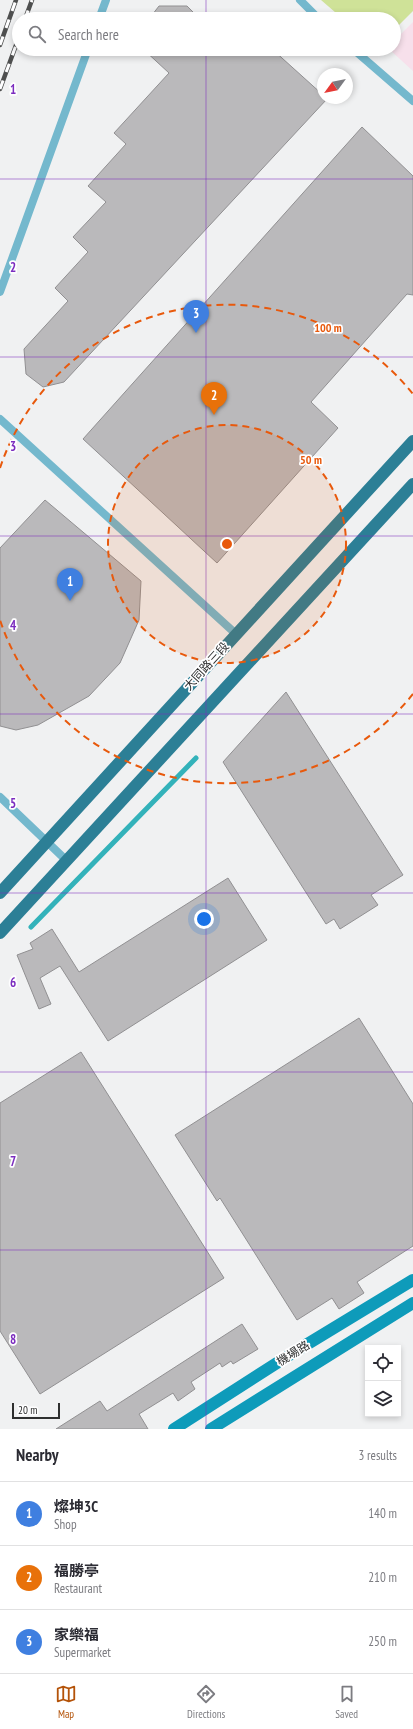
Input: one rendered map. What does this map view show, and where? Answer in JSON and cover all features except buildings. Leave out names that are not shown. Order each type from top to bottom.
[{"type":"main road","name":"大同路三段","points":[[0,893],[413,440]]},
{"type":"main road","points":[[0,933],[413,484]]},
{"type":"street","name":"機場路","points":[[174,1429],[291,1354],[413,1280]]},
{"type":"street","name":"機場路","points":[[211,1429],[413,1303]]},
{"type":"lane","points":[[102,12],[106,0]]},
{"type":"lane","points":[[300,0],[312,12]]},
{"type":"lane","points":[[0,292],[85,56]]},
{"type":"lane","points":[[361,56],[413,101]]},
{"type":"lane","points":[[0,419],[236,634]]},
{"type":"lane","points":[[0,797],[67,861]]},
{"type":"shaded area","points":[[413,22],[413,71],[397,56],[401,56],[401,34]]},
{"type":"green space","points":[[321,0],[413,0],[413,11],[401,23],[401,12],[335,12]]},
{"type":"waterway","points":[[31,927],[196,758]]},
{"type":"railway","points":[[0,45],[16,0]]},
{"type":"railway","points":[[28,12],[32,0]]},
{"type":"railway","points":[[0,89],[12,56]]},
{"type":"place","name":"家樂福","points":[[196,333]]},
{"type":"place","name":"福勝亭","points":[[214,415]]},
{"type":"place","name":"燦坤3C","points":[[70,601]]}]
